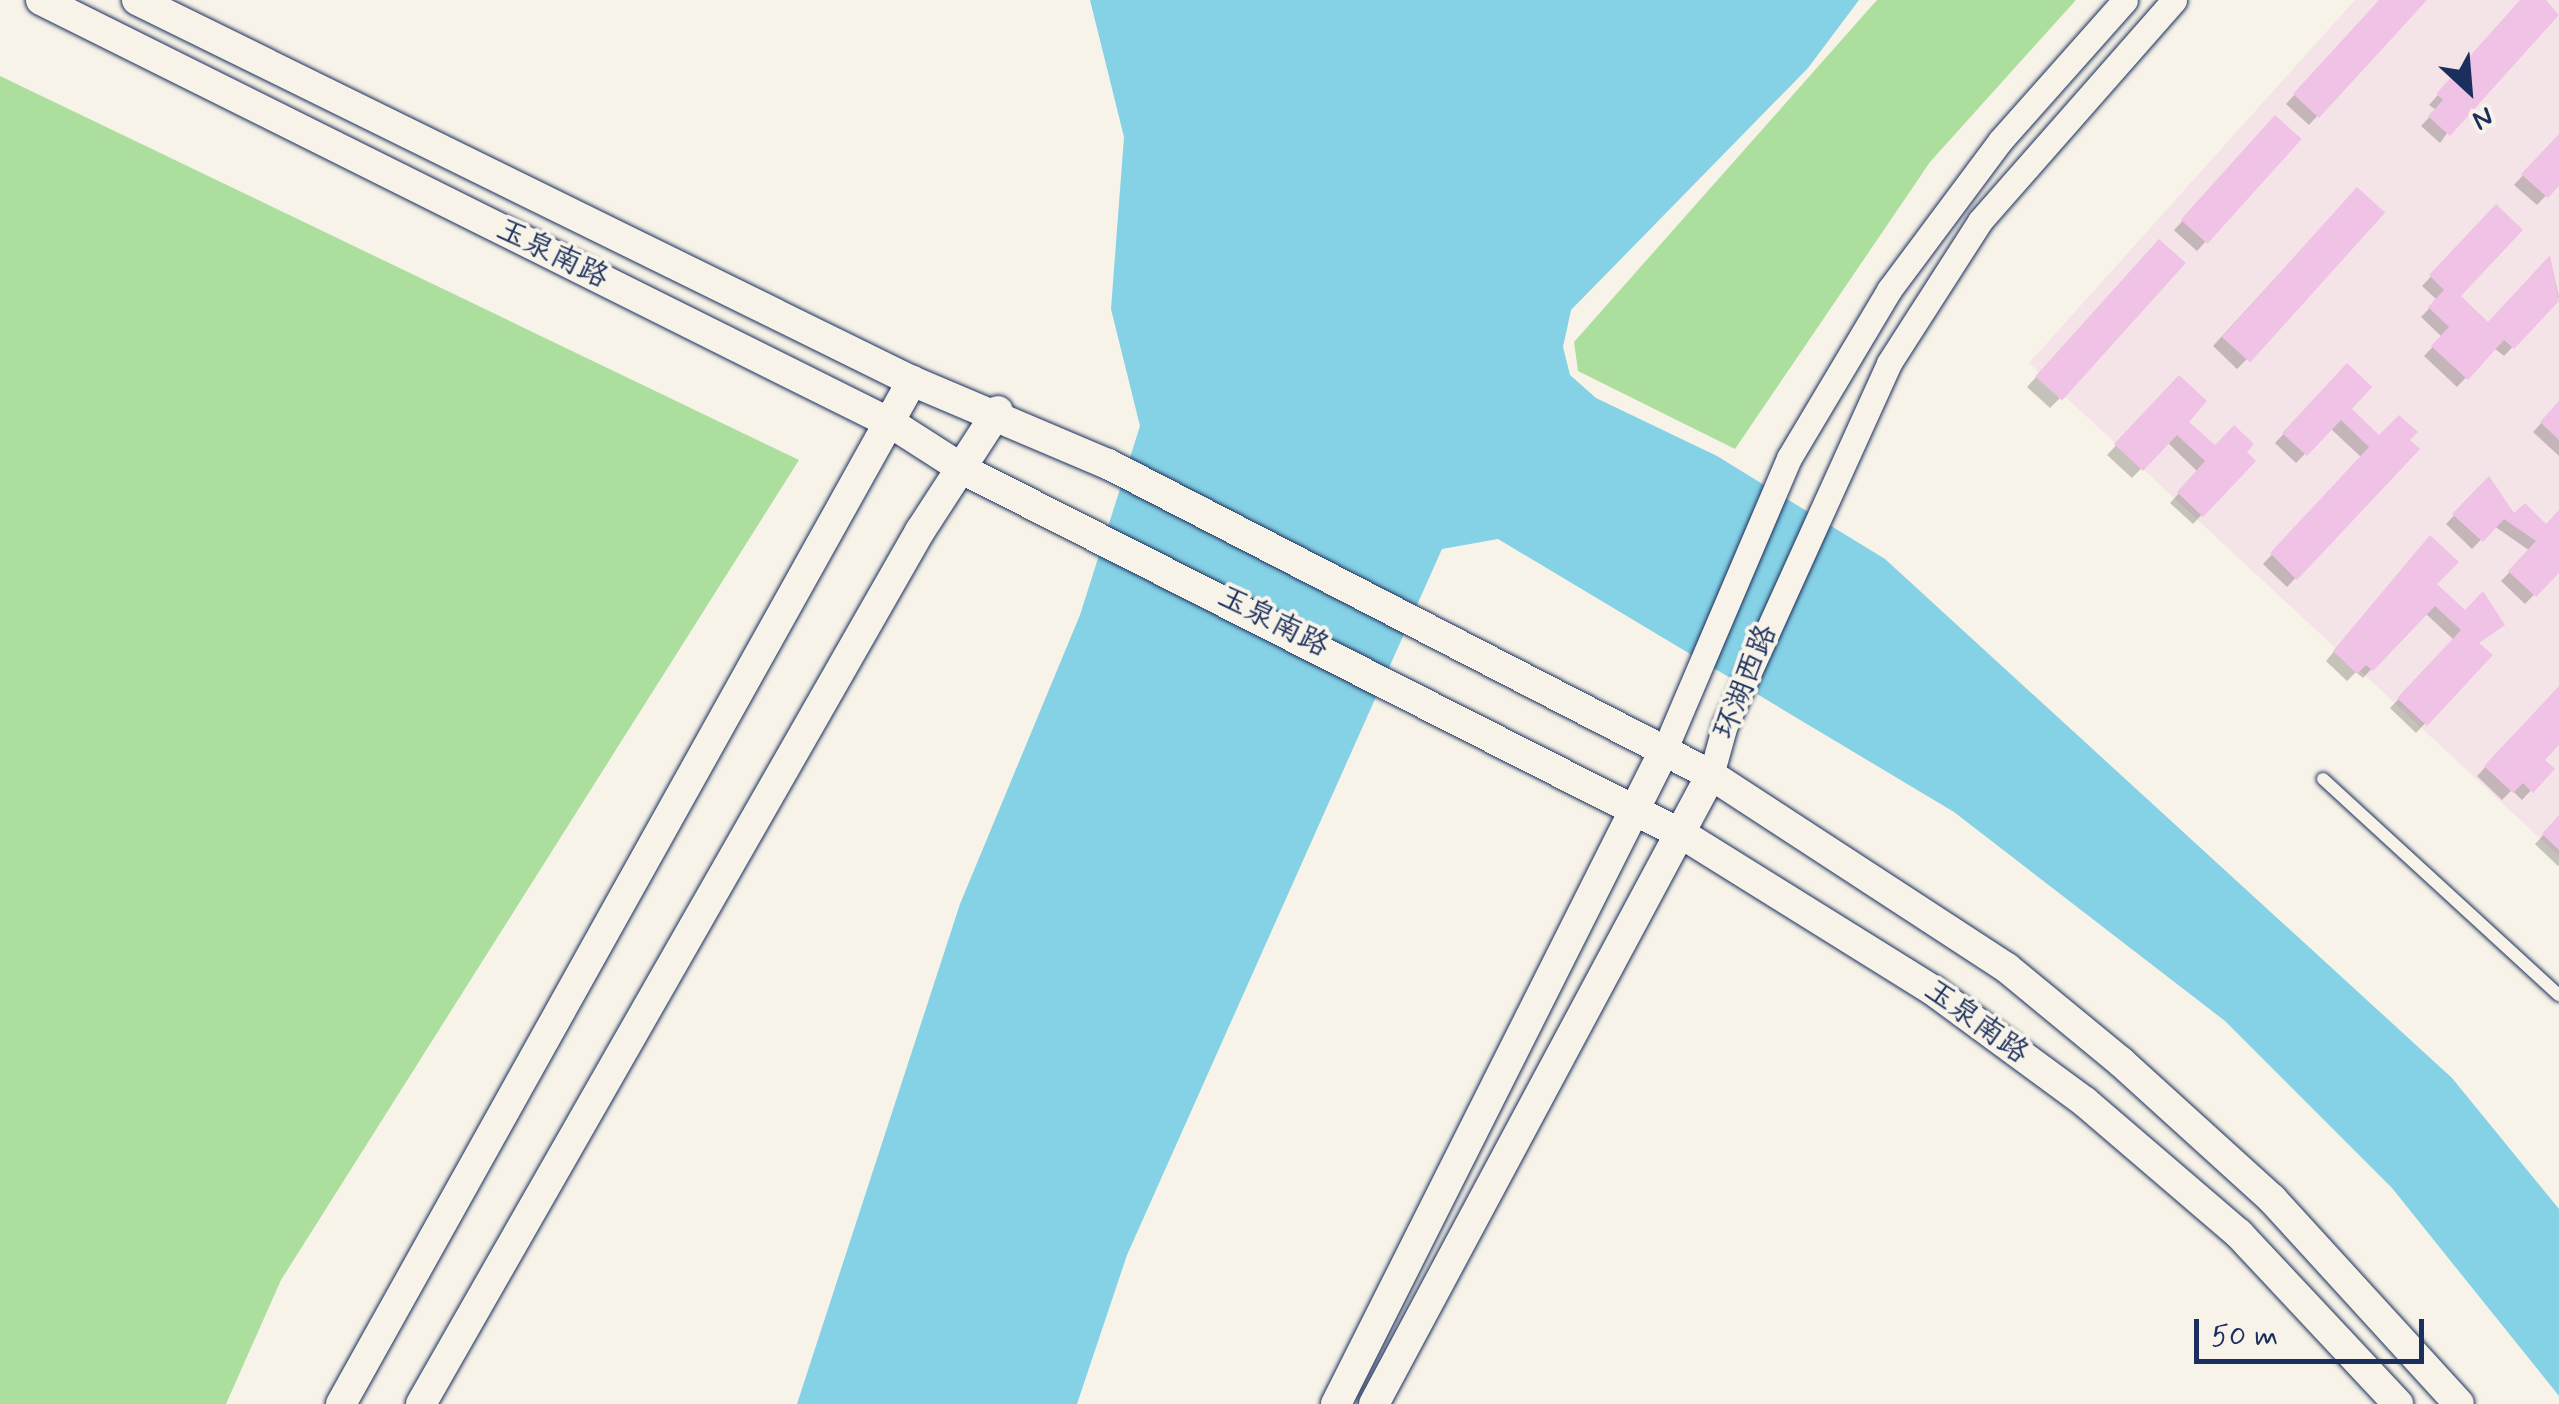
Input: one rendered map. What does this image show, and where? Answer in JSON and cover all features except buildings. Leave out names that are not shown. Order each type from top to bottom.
[{"type":"street","name":"玉泉南路","points":[[41,0],[894,425],[964,470],[1086,526],[1685,836],[1934,991],[2086,1102],[2239,1234],[2398,1404]]},
{"type":"street","name":"玉泉南路","points":[[137,0],[912,381],[998,412],[1108,464],[1712,775],[2007,968],[2121,1062],[2272,1199],[2459,1404]]},
{"type":"street","name":"环湖西路","points":[[1336,1404],[1640,812],[1788,458],[1889,290],[2000,141],[2125,0]]},
{"type":"street","name":"环湖西路","points":[[1374,1404],[1685,836],[1712,775],[1725,725],[1888,364],[1980,220],[2174,0]]},
{"type":"street","points":[[341,1404],[894,425],[912,381]]},
{"type":"street","points":[[421,1404],[920,532],[964,470],[998,412]]},
{"type":"lane","points":[[2323,779],[2559,994]]},
{"type":"shaded area","points":[[2355,0],[2559,0],[2559,856],[2029,363]]},
{"type":"green space","points":[[1877,0],[2076,0],[1930,162],[1735,449],[1578,371],[1574,342]]},
{"type":"green space","points":[[0,76],[799,460],[281,1280],[226,1404],[0,1404]]},
{"type":"water","points":[[1090,0],[1859,0],[1808,68],[1571,310],[1563,347],[1570,375],[1596,398],[1717,456],[1885,559],[2452,1078],[2559,1209],[2559,1396],[2392,1188],[2225,1021],[1954,812],[1498,539],[1442,549],[1127,1255],[1077,1404],[797,1404],[960,904],[1080,615],[1140,426],[1111,309],[1124,137]]}]
